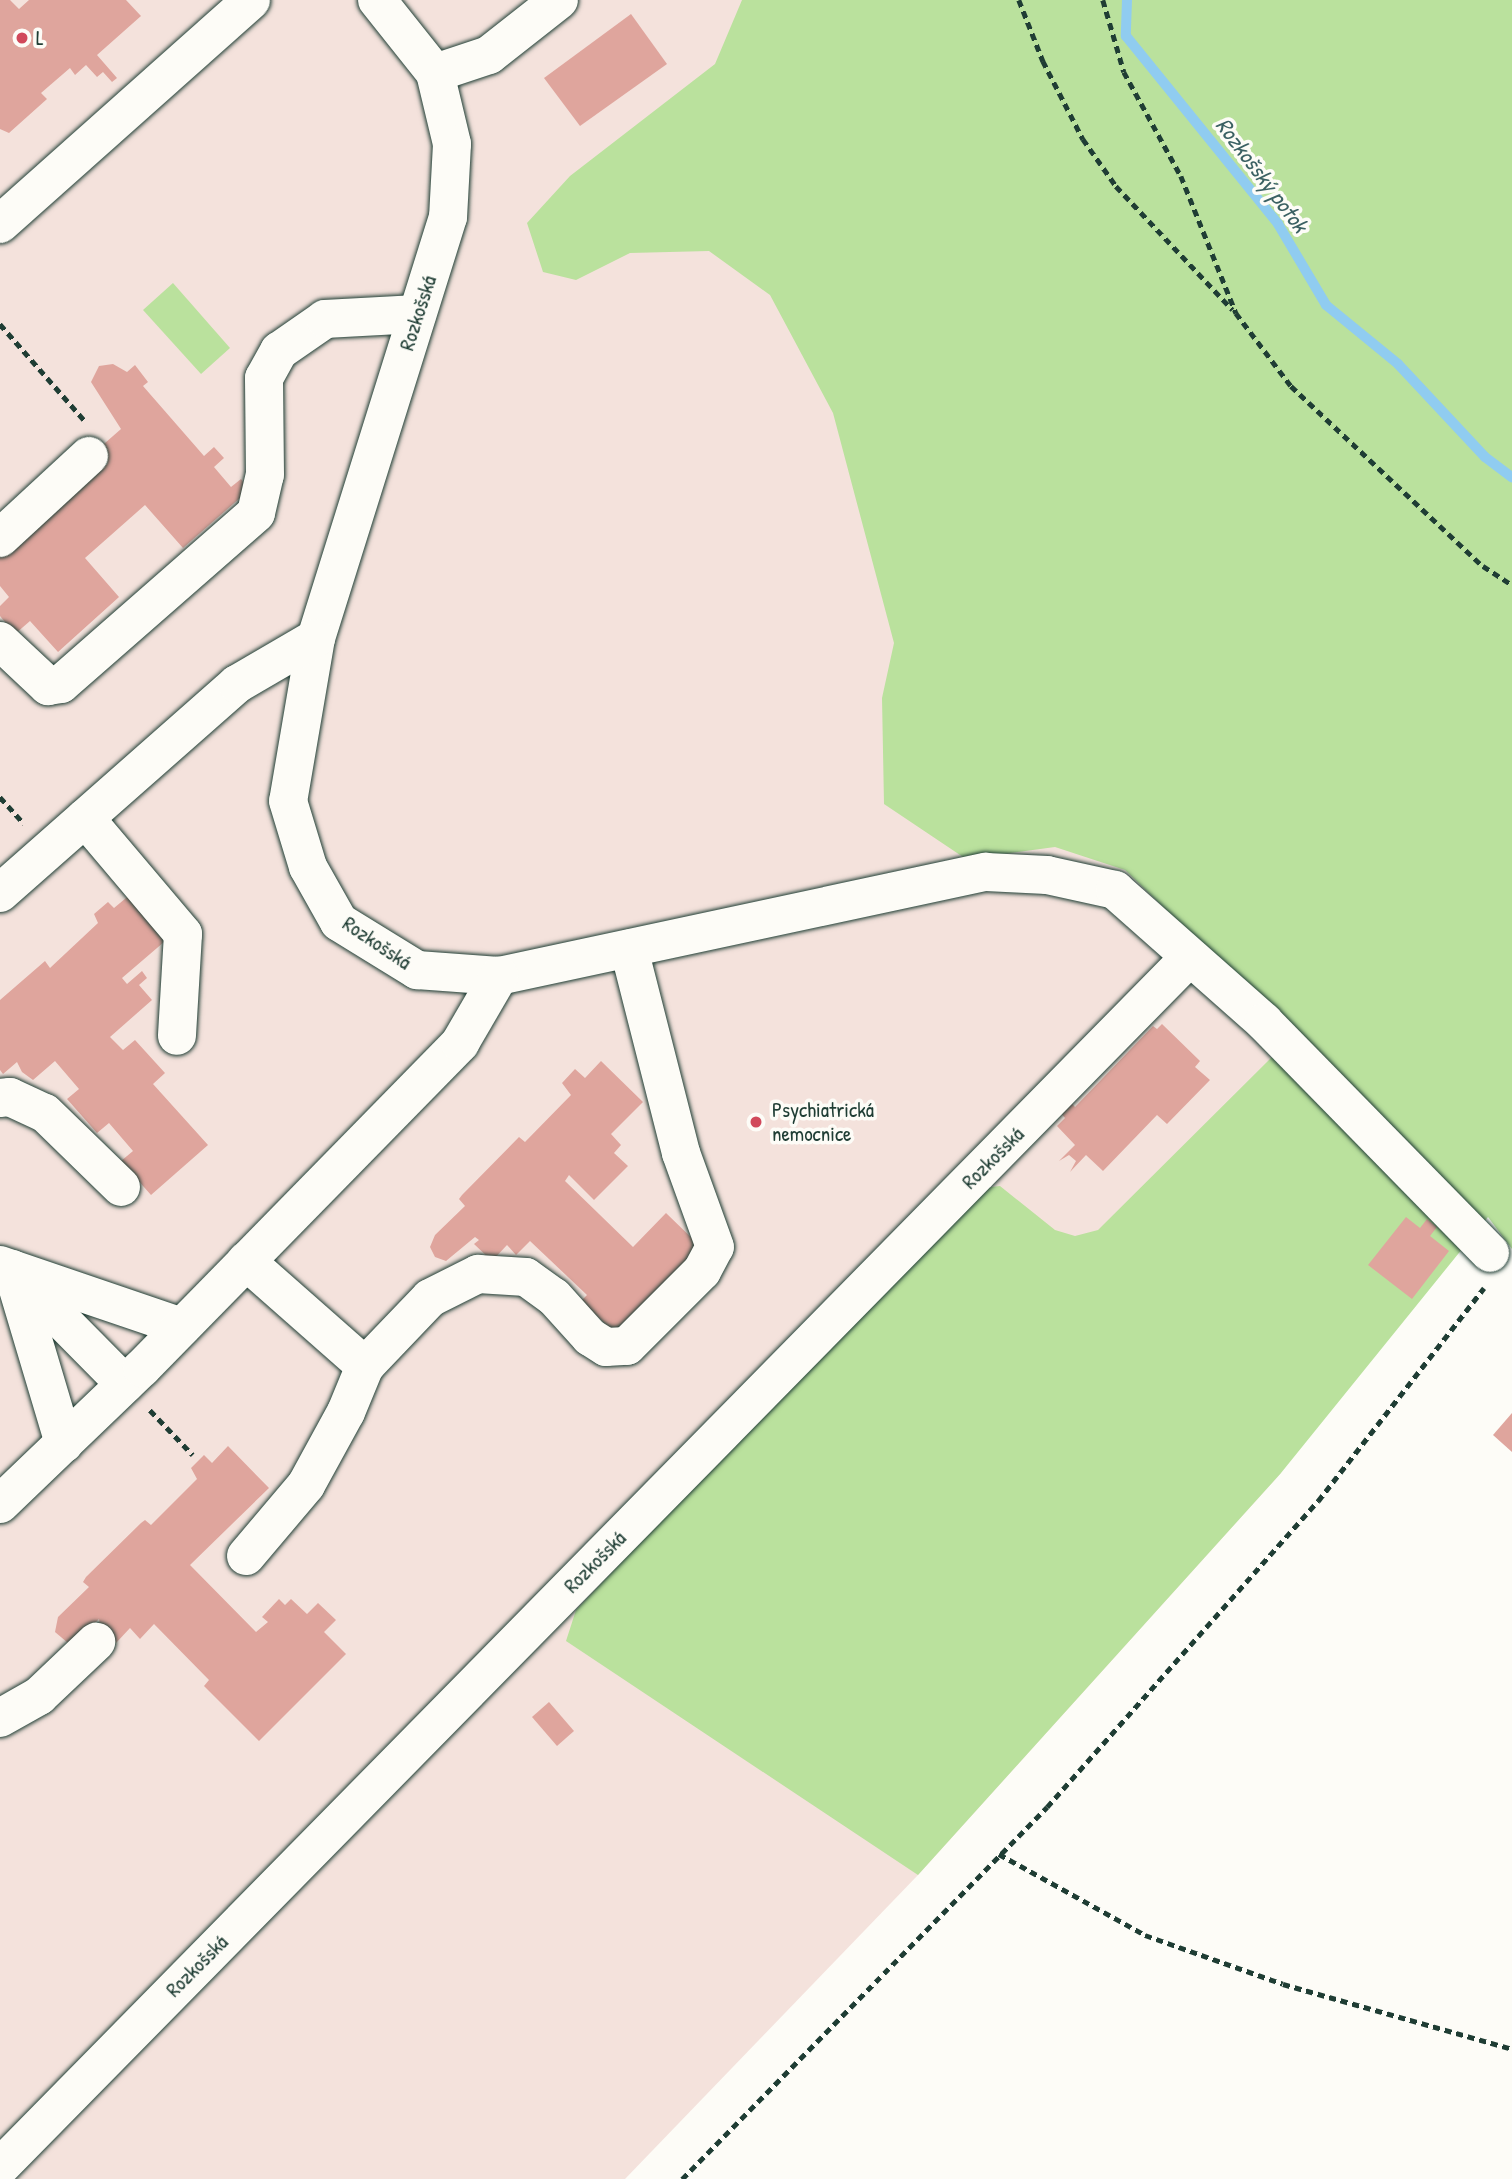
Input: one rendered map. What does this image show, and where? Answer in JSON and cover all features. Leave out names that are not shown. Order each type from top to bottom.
[{"type":"street","points":[[0,224],[251,0]]},
{"type":"street","name":"Rozkošská","points":[[377,0],[435,73],[452,144],[448,217],[316,638],[288,801],[308,867],[339,922],[417,970],[499,976],[986,872],[1047,875],[1115,890],[1264,1022],[1488,1269]]},
{"type":"street","points":[[435,73],[489,55],[559,0]]},
{"type":"street","points":[[0,641],[48,686],[61,684],[256,513],[265,475],[264,378],[279,351],[325,318],[417,314]]},
{"type":"street","points":[[0,538],[89,456]]},
{"type":"street","points":[[0,893],[237,684],[316,638]]},
{"type":"street","points":[[85,818],[183,934],[177,1036]]},
{"type":"street","points":[[246,1556],[306,1485],[346,1412],[365,1366],[430,1298],[478,1275],[526,1277],[606,1347],[627,1346],[702,1271],[715,1247],[681,1153],[629,949]]},
{"type":"street","name":"Rozkošská","points":[[0,2167],[1190,957]]},
{"type":"street","points":[[0,1504],[125,1384],[460,1043],[499,976]]},
{"type":"street","points":[[0,1098],[10,1097],[45,1112],[121,1187]]},
{"type":"street","points":[[246,1261],[365,1366]]},
{"type":"street","points":[[6,1267],[181,1327]]},
{"type":"street","points":[[6,1267],[125,1384]]},
{"type":"street","points":[[6,1267],[64,1443]]},
{"type":"street","points":[[0,1718],[39,1696],[96,1642]]},
{"type":"path","points":[[1019,0],[1043,61],[1096,158],[1116,186],[1236,313],[1292,386],[1483,566],[1512,585]]},
{"type":"path","points":[[1103,0],[1124,72],[1181,176],[1236,313]]},
{"type":"path","points":[[0,324],[94,432],[89,456]]},
{"type":"path","points":[[682,2179],[999,1854],[1318,1501],[1488,1269]]},
{"type":"path","points":[[125,1384],[193,1455]]},
{"type":"path","points":[[999,1854],[1145,1935],[1283,1984],[1512,2049]]},
{"type":"shaded area","name":"Psychiatrická nemocnice","points":[[0,0],[870,0],[1370,1038],[1281,1473],[918,1875],[625,2179],[0,2179]]},
{"type":"green space","points":[[742,0],[1512,0],[1512,1249],[1488,1217],[1281,1473],[918,1875],[566,1641],[576,1610],[965,1202],[983,1188],[1000,1186],[1055,1230],[1075,1236],[1098,1230],[1295,1034],[1125,870],[1055,847],[966,859],[884,804],[882,698],[894,643],[833,413],[770,295],[709,251],[630,253],[576,280],[543,272],[527,223],[570,176],[715,64]]},
{"type":"green space","points":[[173,283],[230,348],[201,374],[143,310]]},
{"type":"building","points":[[0,0],[10,0],[19,9],[29,0],[126,0],[141,16],[97,55],[117,78],[112,82],[103,72],[97,77],[86,65],[75,75],[70,68],[41,93],[47,99],[9,133],[0,129]]},
{"type":"building","points":[[631,14],[667,64],[580,126],[544,78]]},
{"type":"building","points":[[113,364],[127,372],[135,365],[148,382],[143,386],[204,456],[214,447],[224,458],[214,467],[231,487],[241,479],[249,490],[183,548],[145,505],[85,558],[119,597],[58,652],[30,621],[15,634],[0,616],[0,606],[9,597],[0,586],[0,550],[21,540],[108,463],[97,450],[121,429],[91,382],[99,366]]},
{"type":"building","points":[[132,893],[171,936],[122,978],[127,984],[142,971],[147,978],[139,985],[152,1000],[110,1037],[123,1050],[135,1040],[165,1073],[153,1084],[208,1145],[151,1195],[121,1161],[133,1151],[109,1123],[97,1133],[67,1099],[79,1089],[55,1061],[33,1080],[22,1072],[17,1062],[3,1074],[0,1070],[0,1000],[45,961],[50,968],[98,923],[94,914],[108,902],[114,908]]},
{"type":"building","points":[[1162,1024],[1200,1061],[1195,1067],[1210,1080],[1167,1124],[1157,1115],[1103,1171],[1086,1155],[1070,1172],[1076,1161],[1069,1155],[1059,1161],[1075,1145],[1057,1126],[1065,1118],[1059,1111],[1069,1100],[1075,1107],[1153,1026],[1157,1029]]},
{"type":"building","points":[[601,1061],[643,1102],[611,1134],[621,1145],[614,1153],[628,1166],[594,1200],[569,1175],[565,1181],[633,1247],[666,1213],[700,1246],[616,1334],[581,1301],[587,1295],[530,1241],[516,1255],[507,1245],[492,1261],[474,1244],[479,1240],[475,1237],[446,1261],[435,1257],[430,1247],[435,1235],[465,1206],[459,1199],[462,1195],[519,1137],[525,1142],[571,1095],[562,1083],[575,1069],[585,1078]]},
{"type":"building","points":[[1406,1217],[1420,1228],[1427,1219],[1437,1227],[1430,1236],[1449,1251],[1412,1299],[1368,1265]]},
{"type":"building","points":[[1512,1413],[1512,1452],[1493,1435]]},
{"type":"building","points":[[228,1446],[269,1488],[190,1565],[256,1632],[268,1622],[262,1617],[279,1599],[285,1605],[291,1599],[307,1614],[318,1603],[336,1620],[324,1632],[346,1654],[259,1741],[204,1686],[209,1680],[154,1624],[140,1639],[130,1628],[116,1643],[100,1627],[99,1619],[79,1639],[68,1643],[55,1632],[58,1617],[89,1587],[83,1582],[86,1577],[141,1523],[145,1520],[151,1525],[197,1479],[191,1468],[204,1455],[212,1463]]},
{"type":"building","points":[[549,1702],[574,1731],[557,1746],[532,1717]]},
{"type":"waterway","name":"Rozkošský potok","points":[[1127,0],[1126,36],[1278,224],[1326,305],[1398,364],[1485,457],[1512,477]]},
{"type":"place","name":"L","points":[[22,38]]},
{"type":"place","name":"Psychiatrická nemocnice","points":[[756,1122]]}]
